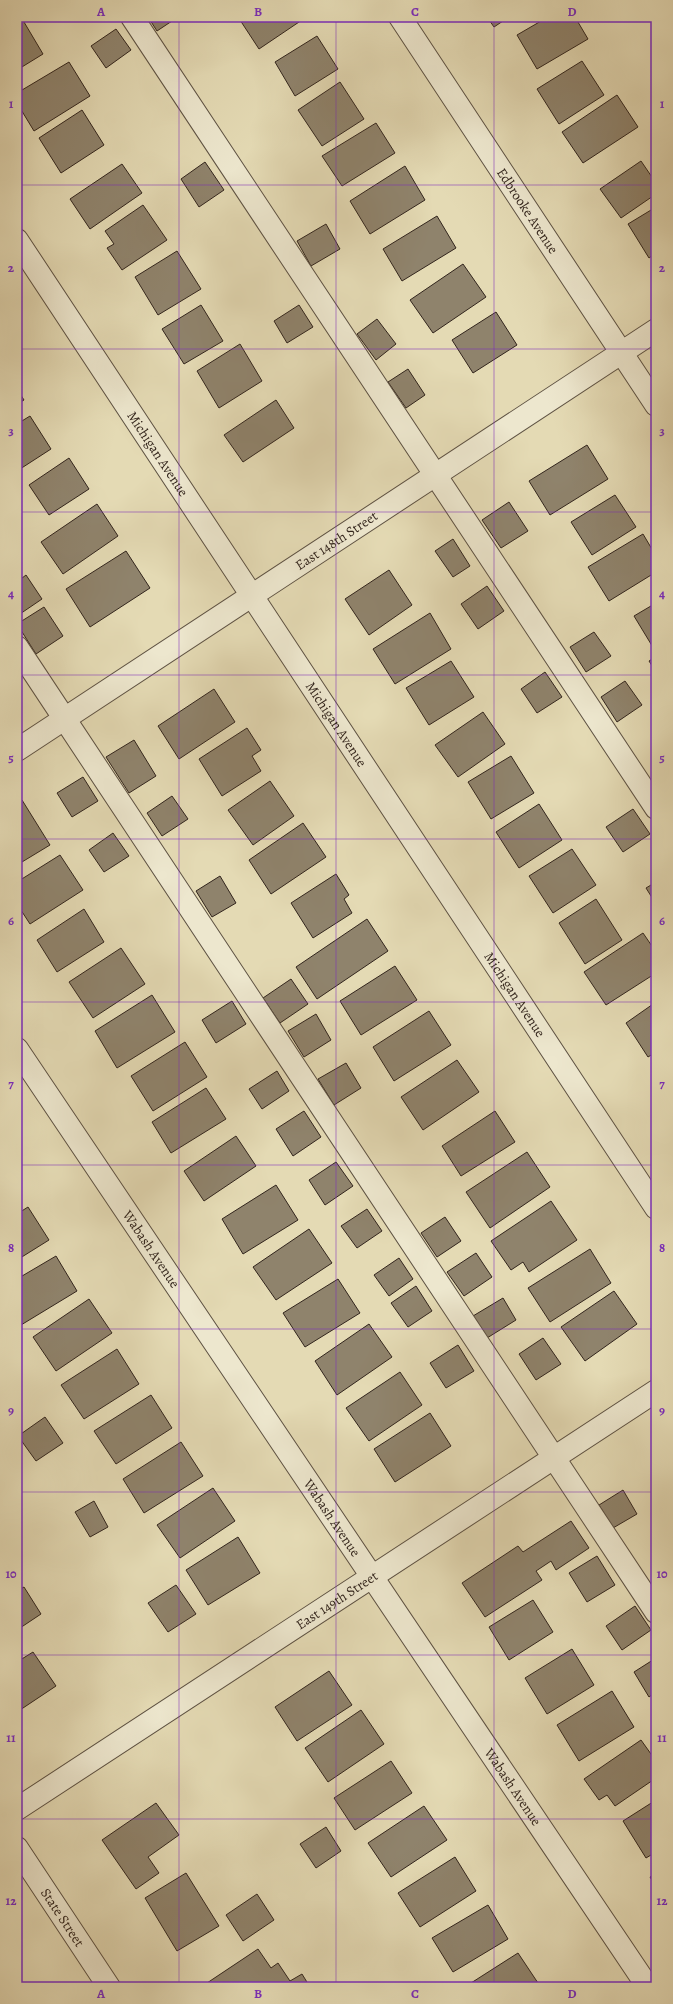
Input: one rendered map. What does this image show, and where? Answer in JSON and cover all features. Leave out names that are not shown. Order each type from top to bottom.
[{"type":"street","points":[[132,17],[656,808]]},
{"type":"street","name":"Edbrooke Avenue","points":[[400,17],[656,405]]},
{"type":"street","name":"Michigan Avenue","points":[[17,240],[656,1208]]},
{"type":"street","name":"East 148th Street","points":[[17,750],[656,330]]},
{"type":"street","points":[[17,648],[656,1612]]},
{"type":"street","name":"Wabash Avenue","points":[[17,1049],[648,1987]]},
{"type":"street","name":"East 149th Street","points":[[17,1808],[656,1391]]},
{"type":"street","name":"State Street","points":[[17,1848],[109,1987]]},
{"type":"building","points":[[21,17],[43,54],[17,70],[17,20]]},
{"type":"building","points":[[148,17],[178,17],[157,31]]},
{"type":"building","points":[[244,17],[300,17],[302,20],[259,49],[240,20]]},
{"type":"building","points":[[487,17],[509,17],[494,27]]},
{"type":"building","points":[[548,17],[575,17],[588,39],[537,69],[517,35]]},
{"type":"building","points":[[116,29],[131,50],[106,68],[91,46]]},
{"type":"building","points":[[317,36],[338,69],[295,96],[275,62]]},
{"type":"building","points":[[582,61],[604,95],[559,124],[537,89]]},
{"type":"building","points":[[69,62],[90,96],[34,131],[17,103],[17,93]]},
{"type":"building","points":[[340,82],[364,119],[322,146],[298,110]]},
{"type":"building","points":[[617,95],[638,127],[583,163],[562,132]]},
{"type":"building","points":[[82,110],[104,145],[61,173],[39,138]]},
{"type":"building","points":[[376,123],[395,153],[342,186],[322,156]]},
{"type":"building","points":[[641,161],[656,183],[656,194],[621,218],[600,189]]},
{"type":"building","points":[[205,162],[224,190],[199,207],[181,179]]},
{"type":"building","points":[[122,164],[142,193],[90,229],[70,199]]},
{"type":"building","points":[[405,166],[425,200],[370,234],[350,201]]},
{"type":"building","points":[[143,205],[167,240],[122,270],[107,248],[114,244],[105,231]]},
{"type":"building","points":[[656,207],[656,253],[649,258],[628,224]]},
{"type":"building","points":[[437,216],[456,248],[402,281],[383,249]]},
{"type":"building","points":[[326,224],[340,249],[311,266],[297,241]]},
{"type":"building","points":[[177,251],[201,289],[158,315],[135,277]]},
{"type":"building","points":[[463,264],[486,297],[433,333],[410,300]]},
{"type":"building","points":[[201,305],[223,341],[184,364],[162,329]]},
{"type":"building","points":[[299,305],[313,327],[287,343],[274,321]]},
{"type":"building","points":[[496,312],[517,345],[473,373],[452,340]]},
{"type":"building","points":[[377,319],[396,344],[376,360],[357,334]]},
{"type":"building","points":[[240,344],[262,381],[219,408],[197,371]]},
{"type":"building","points":[[408,369],[425,395],[406,408],[388,382]]},
{"type":"building","points":[[17,389],[24,400],[17,404]]},
{"type":"building","points":[[276,400],[294,428],[243,462],[224,435]]},
{"type":"building","points":[[30,416],[51,449],[17,471],[17,424]]},
{"type":"building","points":[[587,445],[608,479],[550,515],[529,481]]},
{"type":"building","points":[[69,458],[89,489],[49,515],[29,485]]},
{"type":"building","points":[[615,495],[636,527],[592,555],[571,522]]},
{"type":"building","points":[[509,502],[528,531],[501,548],[482,520]]},
{"type":"building","points":[[97,504],[118,536],[63,574],[41,542]]},
{"type":"building","points":[[643,534],[656,556],[656,572],[609,601],[588,567]]},
{"type":"building","points":[[453,539],[470,566],[453,577],[435,551]]},
{"type":"building","points":[[126,551],[150,588],[90,627],[66,589]]},
{"type":"building","points":[[389,570],[412,605],[369,635],[345,599]]},
{"type":"building","points":[[26,575],[42,599],[17,616],[17,582]]},
{"type":"building","points":[[487,586],[504,611],[478,629],[461,604]]},
{"type":"building","points":[[656,603],[656,648],[654,649],[634,616]]},
{"type":"building","points":[[44,607],[63,636],[36,654],[17,624]]},
{"type":"building","points":[[430,613],[451,649],[395,684],[373,649]]},
{"type":"building","points":[[594,632],[611,656],[586,672],[570,647]]},
{"type":"building","points":[[656,657],[656,672],[649,661]]},
{"type":"building","points":[[451,661],[474,697],[429,725],[406,688]]},
{"type":"building","points":[[545,672],[562,697],[537,713],[521,689]]},
{"type":"building","points":[[625,681],[642,705],[617,722],[601,697]]},
{"type":"building","points":[[214,689],[235,722],[179,759],[158,726]]},
{"type":"building","points":[[483,712],[505,744],[458,777],[435,745]]},
{"type":"building","points":[[247,728],[261,750],[252,756],[261,771],[222,796],[199,759]]},
{"type":"building","points":[[134,740],[156,776],[129,793],[106,757]]},
{"type":"building","points":[[511,756],[534,793],[491,819],[468,782]]},
{"type":"building","points":[[83,777],[98,801],[72,817],[57,793]]},
{"type":"building","points":[[270,781],[294,816],[253,845],[228,810]]},
{"type":"building","points":[[172,796],[188,819],[162,836],[147,813]]},
{"type":"building","points":[[22,800],[50,845],[17,865],[17,803]]},
{"type":"building","points":[[539,804],[562,840],[519,868],[496,832]]},
{"type":"building","points":[[633,809],[650,834],[623,852],[606,827]]},
{"type":"building","points":[[303,823],[326,857],[271,894],[249,860]]},
{"type":"building","points":[[113,833],[129,856],[104,872],[89,850]]},
{"type":"building","points":[[572,849],[596,885],[553,913],[529,876]]},
{"type":"building","points":[[60,855],[83,890],[30,924],[17,904],[17,882]]},
{"type":"building","points":[[336,874],[349,895],[344,899],[352,913],[313,938],[291,903]]},
{"type":"building","points":[[220,876],[236,903],[212,917],[196,891]]},
{"type":"building","points":[[656,882],[656,904],[646,888]]},
{"type":"building","points":[[596,899],[622,940],[585,964],[559,923]]},
{"type":"building","points":[[84,909],[104,942],[57,972],[37,940]]},
{"type":"building","points":[[367,919],[388,951],[317,999],[296,967]]},
{"type":"building","points":[[643,933],[656,952],[656,973],[606,1005],[584,972]]},
{"type":"building","points":[[121,948],[145,984],[93,1018],[69,982]]},
{"type":"building","points":[[395,966],[417,1000],[361,1035],[340,1001]]},
{"type":"building","points":[[291,979],[308,1004],[280,1023],[263,998]]},
{"type":"building","points":[[152,995],[175,1032],[117,1068],[95,1031]]},
{"type":"building","points":[[232,1001],[246,1024],[216,1043],[202,1020]]},
{"type":"building","points":[[656,1002],[656,1052],[648,1057],[626,1023]]},
{"type":"building","points":[[429,1011],[451,1045],[394,1081],[373,1047]]},
{"type":"building","points":[[316,1014],[331,1040],[304,1057],[288,1031]]},
{"type":"building","points":[[185,1042],[207,1077],[153,1111],[131,1076]]},
{"type":"building","points":[[457,1060],[479,1092],[423,1130],[401,1097]]},
{"type":"building","points":[[346,1063],[361,1088],[334,1105],[318,1079]]},
{"type":"building","points":[[277,1071],[289,1091],[262,1109],[249,1089]]},
{"type":"building","points":[[206,1088],[226,1119],[171,1153],[152,1122]]},
{"type":"building","points":[[304,1111],[321,1137],[293,1156],[276,1129]]},
{"type":"building","points":[[495,1111],[515,1142],[461,1176],[442,1146]]},
{"type":"building","points":[[236,1136],[256,1166],[204,1201],[184,1171]]},
{"type":"building","points":[[527,1152],[550,1187],[490,1228],[466,1192]]},
{"type":"building","points":[[336,1162],[353,1186],[325,1205],[309,1180]]},
{"type":"building","points":[[276,1185],[298,1220],[243,1254],[222,1219]]},
{"type":"building","points":[[551,1201],[577,1240],[529,1272],[523,1262],[511,1270],[491,1241]]},
{"type":"building","points":[[28,1207],[49,1240],[17,1260],[17,1214]]},
{"type":"building","points":[[367,1209],[382,1231],[357,1248],[341,1226]]},
{"type":"building","points":[[445,1217],[461,1241],[437,1257],[421,1233]]},
{"type":"building","points":[[309,1229],[332,1263],[276,1300],[253,1267]]},
{"type":"building","points":[[590,1249],[611,1283],[550,1322],[528,1288]]},
{"type":"building","points":[[476,1253],[492,1277],[464,1296],[447,1272]]},
{"type":"building","points":[[56,1256],[77,1291],[21,1325],[17,1319],[17,1279]]},
{"type":"building","points":[[399,1258],[413,1279],[389,1296],[374,1275]]},
{"type":"building","points":[[338,1279],[360,1313],[305,1347],[283,1313]]},
{"type":"building","points":[[416,1286],[432,1311],[408,1327],[391,1303]]},
{"type":"building","points":[[614,1291],[637,1324],[585,1361],[561,1327]]},
{"type":"building","points":[[503,1298],[516,1320],[487,1338],[473,1316]]},
{"type":"building","points":[[89,1299],[112,1333],[56,1371],[33,1337]]},
{"type":"building","points":[[369,1324],[392,1357],[337,1395],[315,1361]]},
{"type":"building","points":[[543,1338],[561,1364],[536,1380],[519,1354]]},
{"type":"building","points":[[458,1345],[474,1371],[446,1388],[430,1363]]},
{"type":"building","points":[[117,1349],[139,1384],[84,1419],[61,1385]]},
{"type":"building","points":[[400,1372],[422,1405],[369,1441],[346,1408]]},
{"type":"building","points":[[151,1395],[172,1428],[116,1464],[94,1431]]},
{"type":"building","points":[[430,1413],[451,1446],[395,1482],[374,1449]]},
{"type":"building","points":[[45,1417],[63,1443],[36,1461],[18,1436]]},
{"type":"building","points":[[181,1442],[203,1476],[144,1513],[123,1479]]},
{"type":"building","points":[[213,1488],[235,1521],[180,1558],[157,1525]]},
{"type":"building","points":[[623,1490],[637,1514],[613,1528],[599,1505]]},
{"type":"building","points":[[94,1501],[108,1527],[90,1537],[75,1512]]},
{"type":"building","points":[[571,1521],[589,1548],[556,1570],[551,1561],[536,1571],[542,1580],[485,1617],[462,1583],[518,1546],[523,1552]]},
{"type":"building","points":[[238,1537],[260,1573],[208,1605],[186,1570]]},
{"type":"building","points":[[597,1556],[615,1585],[587,1602],[569,1573]]},
{"type":"building","points":[[176,1585],[196,1614],[168,1632],[148,1603]]},
{"type":"building","points":[[24,1587],[41,1614],[17,1630],[17,1591]]},
{"type":"building","points":[[533,1600],[553,1632],[509,1660],[489,1627]]},
{"type":"building","points":[[635,1606],[651,1630],[622,1650],[606,1626]]},
{"type":"building","points":[[572,1649],[594,1685],[547,1714],[525,1678]]},
{"type":"building","points":[[33,1652],[56,1686],[17,1712],[17,1662]]},
{"type":"building","points":[[656,1658],[656,1692],[649,1697],[634,1672]]},
{"type":"building","points":[[329,1671],[352,1705],[297,1741],[275,1707]]},
{"type":"building","points":[[612,1691],[634,1727],[579,1761],[557,1725]]},
{"type":"building","points":[[361,1710],[384,1744],[328,1782],[305,1748]]},
{"type":"building","points":[[641,1740],[656,1761],[656,1778],[615,1806],[607,1795],[599,1800],[584,1779]]},
{"type":"building","points":[[391,1761],[412,1793],[355,1830],[334,1798]]},
{"type":"building","points":[[656,1800],[656,1852],[646,1858],[623,1821]]},
{"type":"building","points":[[156,1803],[179,1835],[148,1857],[159,1873],[136,1889],[102,1840]]},
{"type":"building","points":[[424,1806],[447,1840],[391,1877],[368,1843]]},
{"type":"building","points":[[326,1827],[341,1851],[316,1868],[300,1844]]},
{"type":"building","points":[[455,1857],[476,1891],[420,1927],[398,1893]]},
{"type":"building","points":[[186,1873],[219,1926],[177,1951],[145,1898]]},
{"type":"building","points":[[656,1874],[656,1887],[650,1877]]},
{"type":"building","points":[[257,1894],[274,1920],[243,1941],[226,1915]]},
{"type":"building","points":[[488,1905],[508,1939],[453,1972],[432,1938]]},
{"type":"building","points":[[258,1949],[271,1968],[278,1963],[290,1981],[302,1974],[310,1987],[201,1987]]},
{"type":"building","points":[[518,1953],[540,1986],[473,1987],[471,1983]]}]
